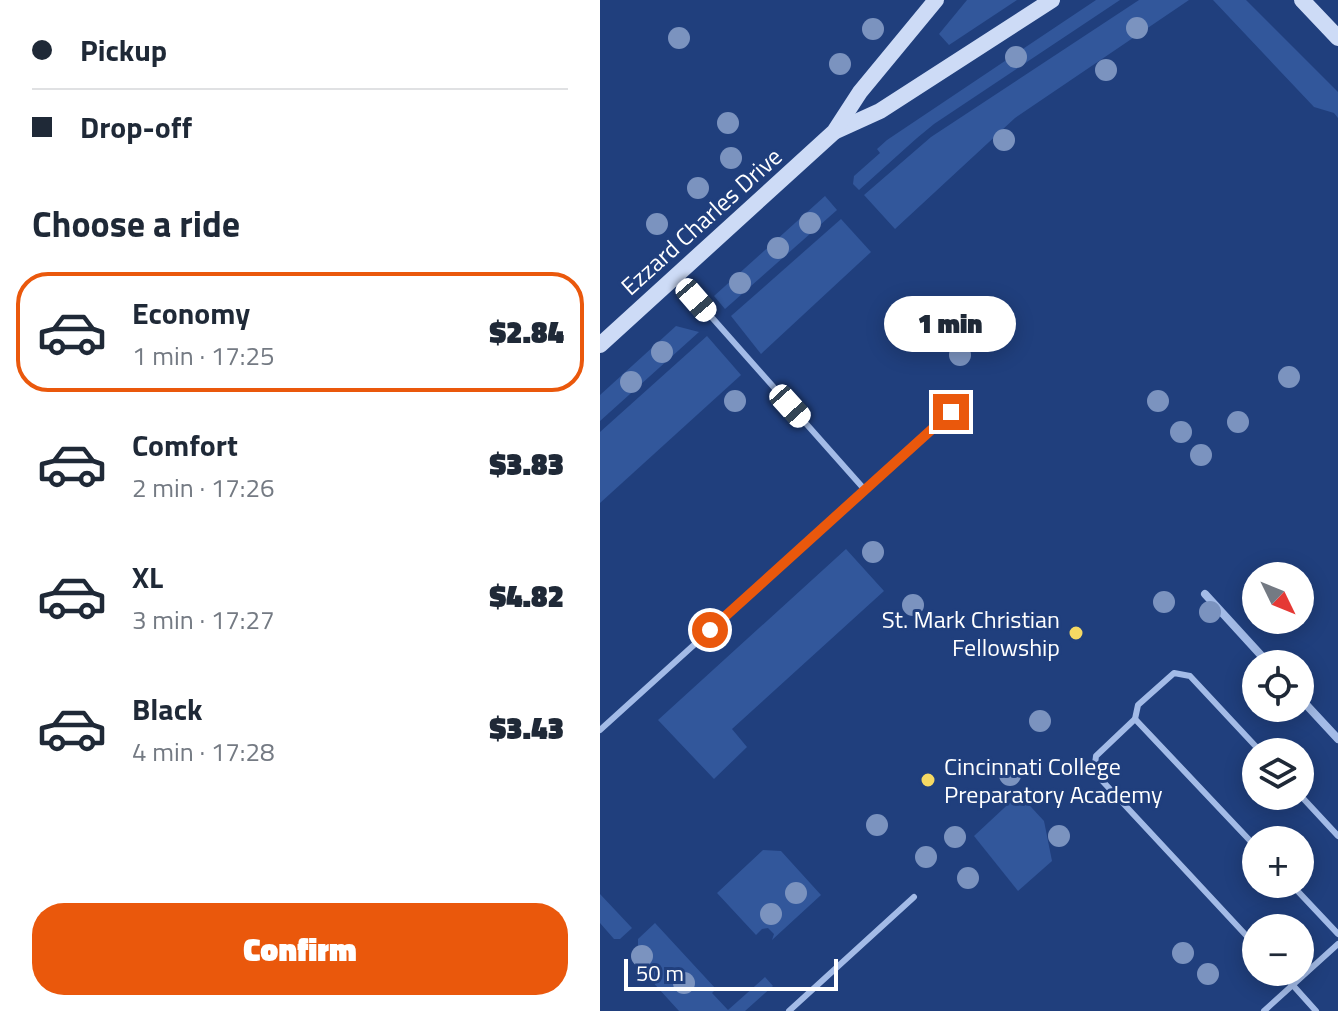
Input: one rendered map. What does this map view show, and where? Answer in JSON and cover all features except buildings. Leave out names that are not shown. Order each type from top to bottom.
[{"type":"main road","name":"Ezzard Charles Drive","points":[[600,345],[834,132],[860,92],[936,0]]},
{"type":"main road","name":"Ezzard Charles Drive","points":[[834,132],[880,111],[1052,0]]},
{"type":"main road","points":[[1302,0],[1338,38]]},
{"type":"street","points":[[1205,594],[1256,650]]},
{"type":"street","points":[[1314,713],[1338,739]]},
{"type":"lane","points":[[676,277],[865,490]]},
{"type":"lane","points":[[600,730],[951,412]]},
{"type":"lane","points":[[1242,931],[1094,772],[1096,756],[1135,719],[1138,705],[1174,673],[1190,676],[1248,738]]},
{"type":"lane","points":[[1135,719],[1242,832]]},
{"type":"lane","points":[[1314,810],[1338,836]]},
{"type":"lane","points":[[789,1011],[914,897]]},
{"type":"lane","points":[[1304,898],[1338,934]]},
{"type":"lane","points":[[1314,965],[1338,944]]},
{"type":"lane","points":[[1264,1011],[1290,986]]},
{"type":"lane","points":[[1294,986],[1316,1011]]},
{"type":"shaded area","points":[[967,0],[1017,0],[949,45],[939,34]]},
{"type":"shaded area","points":[[1096,0],[1120,0],[934,124],[859,190],[853,184],[854,176],[880,153],[877,149],[887,140]]},
{"type":"shaded area","points":[[1139,0],[1189,0],[1015,118],[895,229],[864,195],[931,137]]},
{"type":"shaded area","points":[[1213,0],[1246,0],[1338,92],[1338,118],[1334,113],[1314,107]]},
{"type":"shaded area","points":[[825,196],[837,210],[725,309],[714,296]]},
{"type":"shaded area","points":[[841,219],[871,252],[761,354],[731,316]]},
{"type":"shaded area","points":[[676,326],[699,332],[600,421],[600,395]]},
{"type":"shaded area","points":[[707,336],[741,375],[600,503],[600,432]]},
{"type":"shaded area","points":[[846,549],[884,591],[732,729],[747,747],[714,779],[658,720]]},
{"type":"shaded area","points":[[1019,794],[1044,821],[1052,861],[1018,891],[974,836]]},
{"type":"shaded area","points":[[763,850],[781,851],[821,895],[772,940],[774,934],[768,928],[756,935],[717,893]]},
{"type":"shaded area","points":[[600,894],[632,928],[620,939],[614,939],[600,923]]},
{"type":"shaded area","points":[[655,923],[716,989],[712,993],[728,1010],[765,977],[773,986],[745,1011],[679,1011],[638,966],[638,939]]},
{"type":"place","name":"St. Mark Christian Fellowship","points":[[1076,633]]},
{"type":"place","name":"Cincinnati College Preparatory Academy","points":[[928,780]]},
{"type":"route","points":[[710,630],[951,412]]}]
